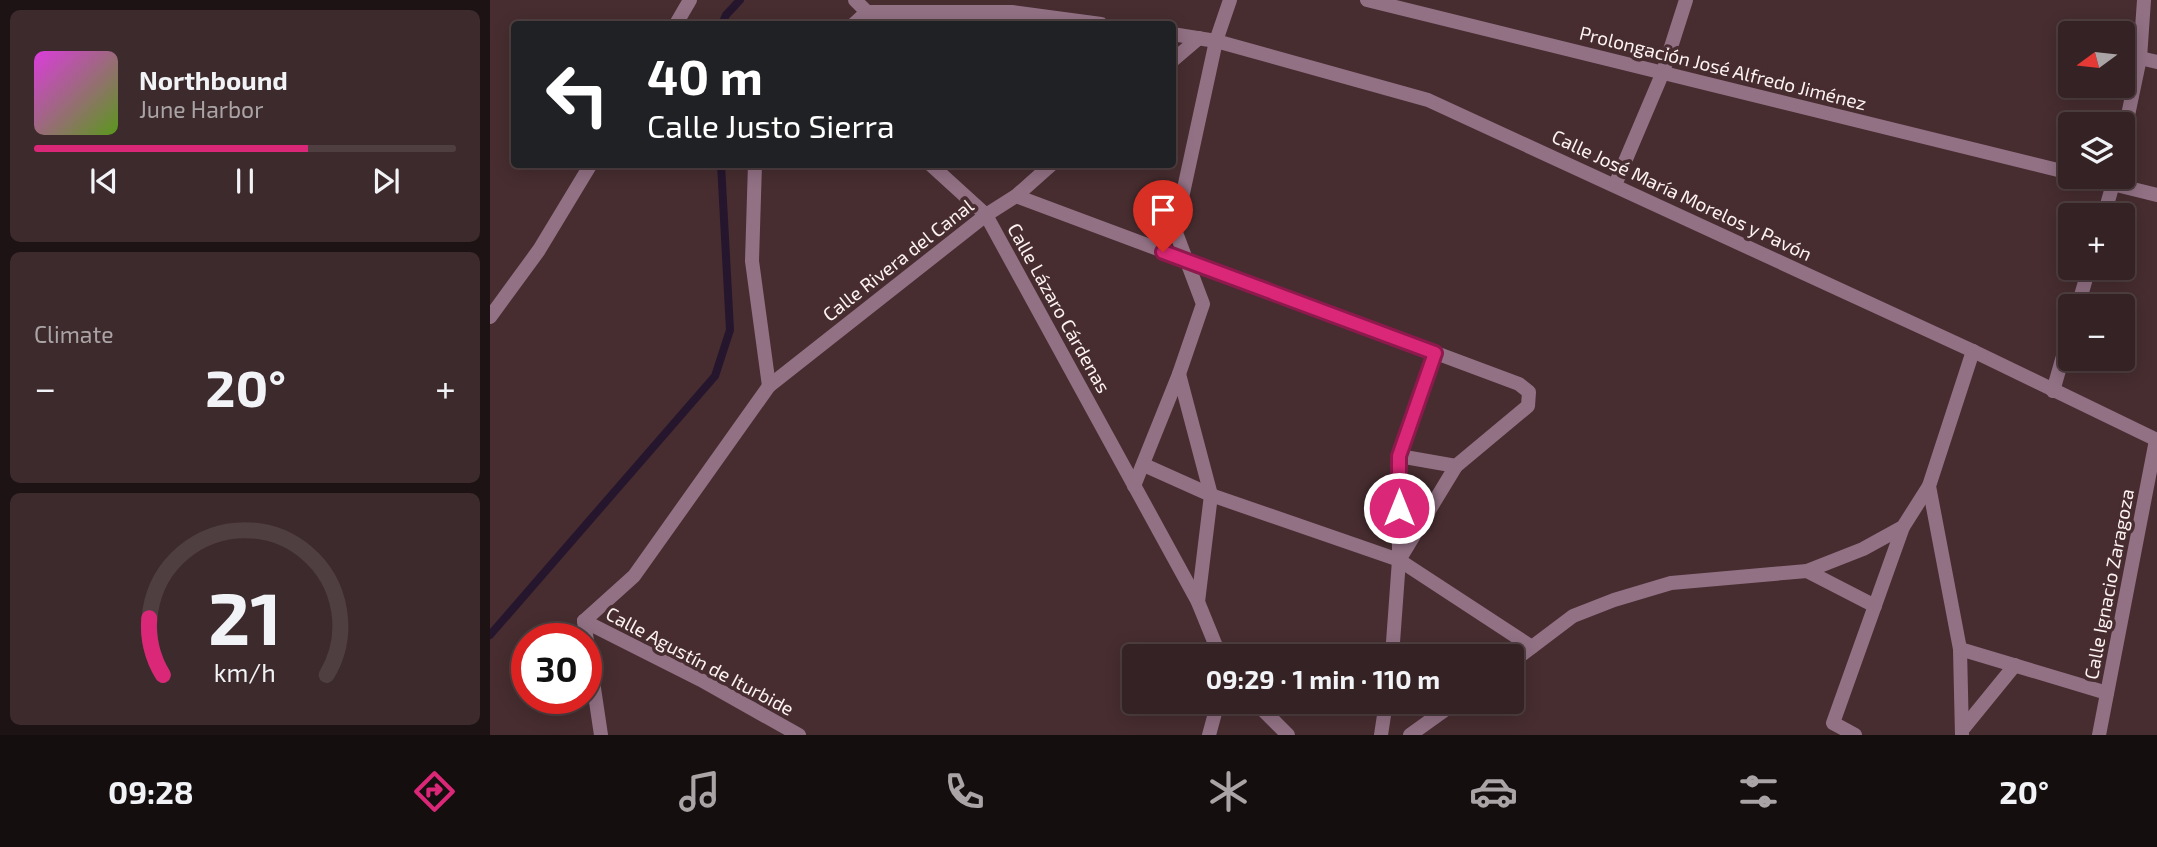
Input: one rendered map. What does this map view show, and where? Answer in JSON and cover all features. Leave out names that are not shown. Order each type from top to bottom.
[{"type":"street","points":[[678,21],[690,0]]},
{"type":"street","points":[[855,0],[867,12]]},
{"type":"street","points":[[1134,486],[1179,374],[1203,303],[1175,230],[1216,40],[1230,0]]},
{"type":"street","name":"Prolongación José Alfredo Jiménez","points":[[1367,0],[2058,170]]},
{"type":"street","points":[[1615,185],[1663,72],[1686,0]]},
{"type":"street","points":[[2129,112],[2140,58],[2144,0]]},
{"type":"street","points":[[857,21],[867,12],[1012,12],[1079,21]]},
{"type":"street","name":"Calle José María Morelos y Pavón","points":[[1176,35],[1216,40],[1428,100],[1973,351],[2157,440]]},
{"type":"street","points":[[1176,58],[1199,38]]},
{"type":"street","points":[[2140,58],[2157,62]]},
{"type":"street","points":[[490,317],[539,250],[589,168]]},
{"type":"street","points":[[755,168],[751,261],[769,386]]},
{"type":"street","name":"Calle Lázaro Cárdenas","points":[[934,168],[986,215],[1198,602],[1215,644]]},
{"type":"street","name":"Calle Rivera del Canal","points":[[584,621],[634,576],[769,386],[986,215],[1016,196],[1048,168]]},
{"type":"street","points":[[2135,187],[2157,195]]},
{"type":"street","points":[[1016,196],[1519,384],[1529,392],[1528,407],[1456,466],[1399,560]]},
{"type":"street","points":[[1855,735],[1833,723],[1903,527],[1929,486],[1973,351]]},
{"type":"street","points":[[1393,644],[1399,560],[1399,456],[1435,353]]},
{"type":"street","points":[[2053,391],[2059,371]]},
{"type":"street","points":[[1179,374],[1212,495],[1198,602]]},
{"type":"street","name":"Calle Ignacio Zaragoza","points":[[2099,735],[2157,440]]},
{"type":"street","points":[[1399,456],[1456,466]]},
{"type":"street","points":[[1144,465],[1212,495],[1399,560],[1532,648]]},
{"type":"street","points":[[1929,486],[1960,649],[1962,733]]},
{"type":"street","points":[[1524,654],[1573,615],[1614,600],[1671,583],[1807,571],[1863,549],[1903,527]]},
{"type":"street","points":[[1807,571],[1875,606]]},
{"type":"street","points":[[584,621],[601,735]]},
{"type":"street","name":"Calle Agustín de Iturbide","points":[[584,621],[701,680],[799,735]]},
{"type":"street","points":[[1960,649],[2107,693]]},
{"type":"street","points":[[1962,733],[2015,665]]},
{"type":"street","points":[[1209,735],[1215,714]]},
{"type":"street","points":[[1267,714],[1288,735]]},
{"type":"street","points":[[1381,735],[1384,714]]},
{"type":"street","points":[[1410,735],[1439,714]]},
{"type":"waterway","points":[[723,21],[740,0]]},
{"type":"waterway","points":[[490,635],[715,376],[730,330],[721,168]]},
{"type":"route","points":[[1163,252],[1435,353],[1399,456],[1399,508]]}]
